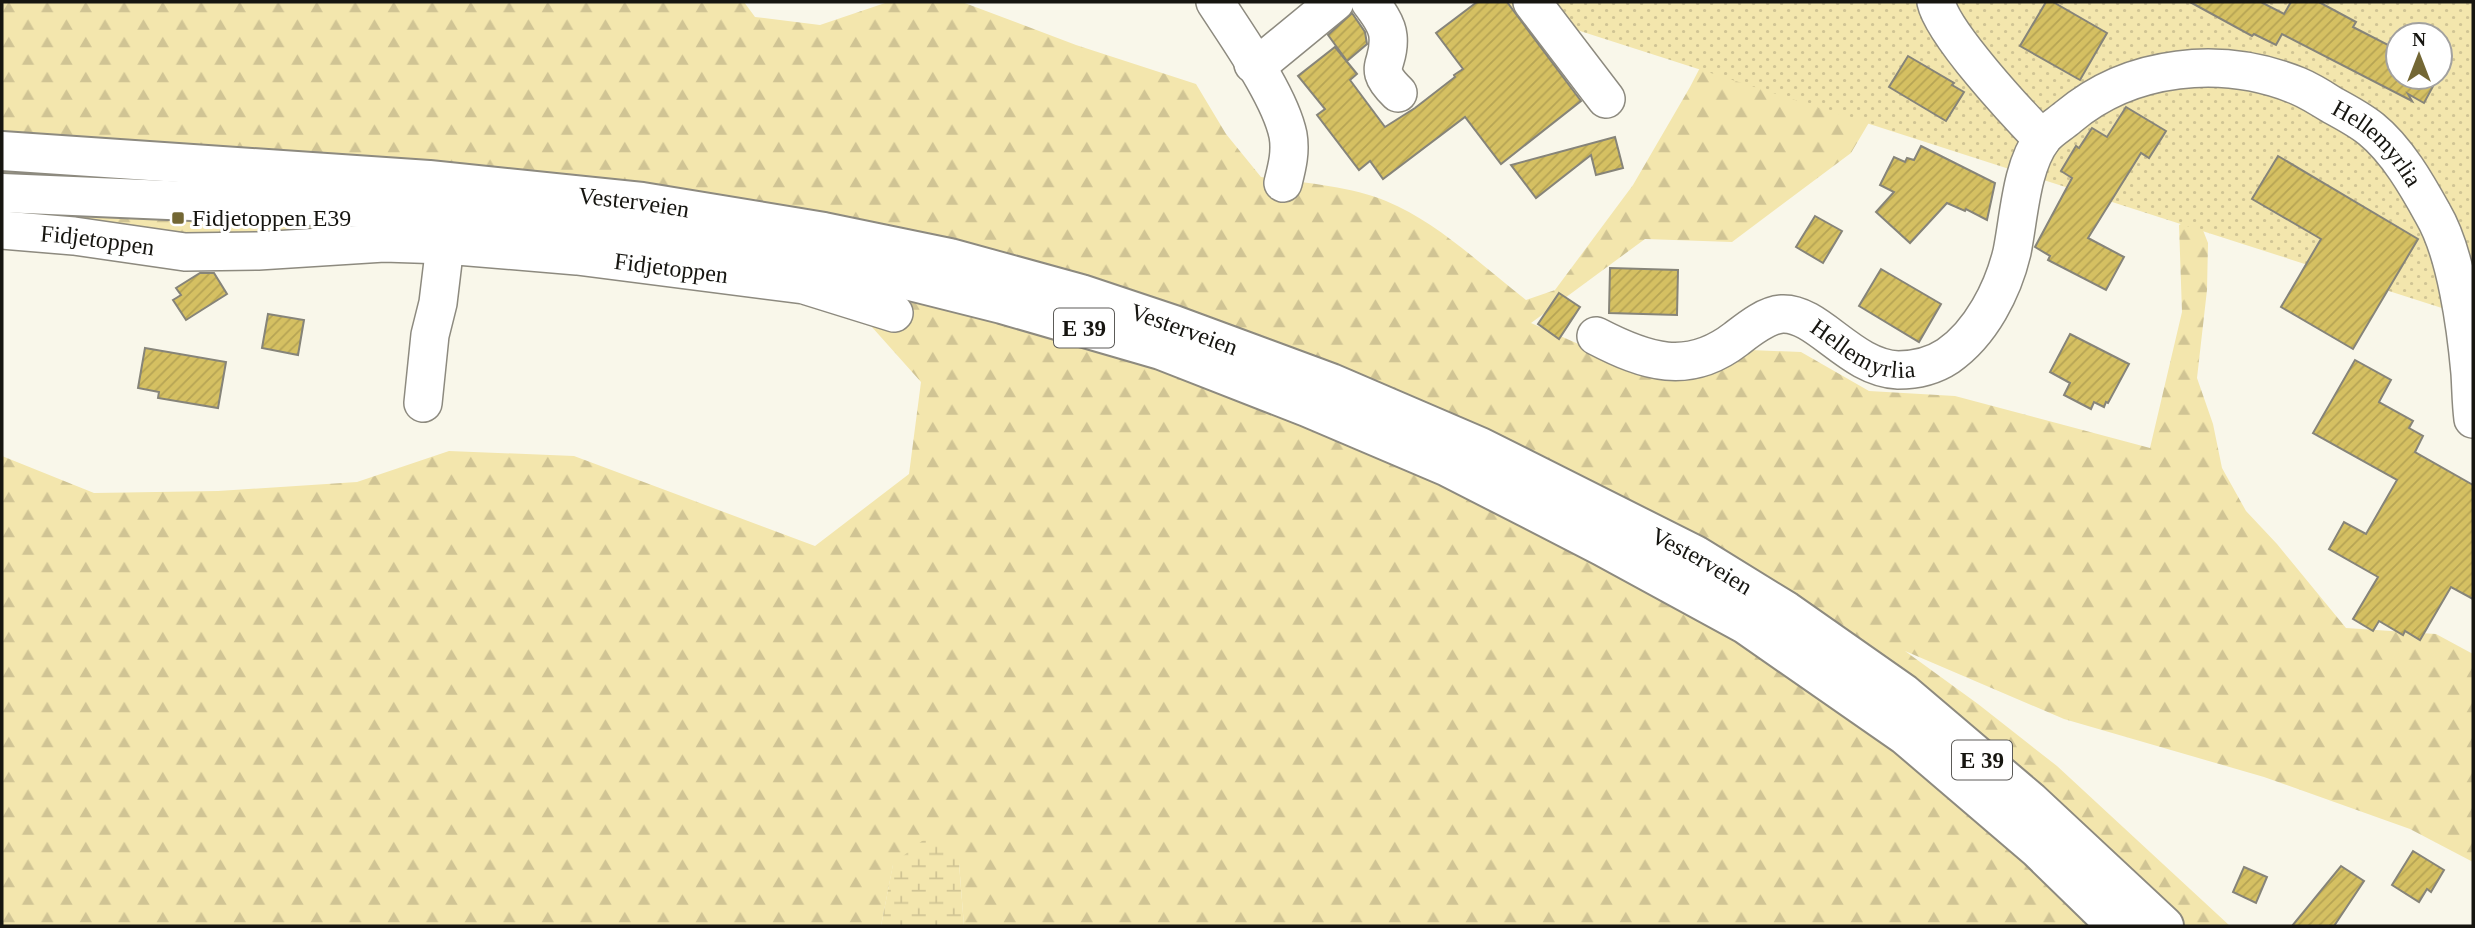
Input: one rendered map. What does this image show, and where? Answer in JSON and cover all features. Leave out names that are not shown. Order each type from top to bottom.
[{"type":"highway","name":"Vesterveien","points":[[2,152],[429,180],[642,202],[824,232],[950,258],[1081,294],[1174,325],[1332,383],[1480,447],[1695,555],[1786,611],[1903,693],[2030,801],[2163,925]]},
{"type":"highway","name":"Vesterveien","points":[[2,193],[431,211],[640,230],[819,258],[1002,304],[1161,350],[1307,407],[1448,467],[1602,546],[1745,624],[1906,736],[2037,848],[2117,926]]},
{"type":"street","points":[[1215,2],[1282,114],[1288,136],[1288,164],[1283,183]]},
{"type":"street","points":[[1253,64],[1268,57],[1335,2]]},
{"type":"street","points":[[1370,2],[1388,34],[1383,71],[1385,80],[1398,93]]},
{"type":"street","points":[[1532,2],[1606,99]]},
{"type":"street","points":[[1936,2],[1945,22],[1960,44],[2042,139]]},
{"type":"street","name":"Hellemyrlia","points":[[1596,336],[1644,357],[1666,362],[1686,362],[1720,352],[1766,319],[1783,314],[1805,318],[1856,357],[1882,369],[1915,370],[1946,358],[1966,340],[1986,315],[2000,285],[2011,254],[2025,181],[2042,139],[2078,109],[2103,93],[2140,78],[2168,71],[2201,68],[2238,70],[2300,87],[2371,128],[2388,145],[2435,216],[2452,267],[2471,370],[2473,419]]},
{"type":"street","name":"Fidjetoppen","points":[[2,230],[74,236],[185,252],[258,251],[349,243],[445,245],[577,256],[804,285],[894,313]]},
{"type":"street","points":[[423,403],[430,335],[438,303],[445,245]]},
{"type":"green space","points":[[2,2],[744,2],[755,17],[820,25],[888,2],[962,2],[1076,45],[1196,84],[1226,134],[1261,177],[1341,188],[1386,201],[1442,233],[1526,300],[1555,290],[1633,185],[1690,87],[1734,2],[1874,114],[1851,153],[1732,242],[1645,239],[1531,323],[1619,362],[1750,350],[1801,352],[1869,391],[1955,396],[2150,448],[2182,312],[2179,225],[2197,215],[2208,243],[2207,290],[2197,378],[2213,424],[2222,468],[2246,511],[2277,544],[2346,628],[2436,634],[2473,654],[2473,862],[2410,829],[2264,777],[2064,719],[1905,651],[2057,766],[2230,926],[964,926],[959,863],[893,865],[881,926],[2,926],[2,456],[94,493],[218,491],[357,482],[449,451],[574,456],[815,546],[909,474],[921,382],[863,317],[696,276],[2,235]]},
{"type":"green space","points":[[1490,2],[2473,2],[2473,318]]},
{"type":"green space","points":[[932,833],[959,863],[964,926],[881,926],[893,864]]},
{"type":"building","points":[[1477,2],[1507,2],[1581,101],[1501,164],[1465,117],[1383,179],[1370,161],[1359,170],[1317,115],[1325,109],[1298,76],[1335,47],[1357,74],[1350,80],[1385,127],[1415,108],[1463,69],[1436,33]]},
{"type":"building","points":[[2046,2],[2053,2],[2107,33],[2080,80],[2020,46]]},
{"type":"building","points":[[2190,2],[2261,2],[2284,14],[2291,2],[2319,2],[2356,22],[2353,27],[2384,43],[2384,87],[2282,34],[2276,45],[2254,34],[2252,36]]},
{"type":"building","points":[[1352,13],[1365,32],[1367,44],[1347,61],[1328,35]]},
{"type":"building","points":[[1908,56],[1954,83],[1952,85],[1964,92],[1946,121],[1889,87]]},
{"type":"building","points":[[2393,91],[2430,91],[2424,103],[2408,94],[2412,101]]},
{"type":"building","points":[[2126,107],[2166,131],[2149,158],[2141,153],[2088,238],[2124,257],[2106,290],[2048,260],[2050,256],[2035,247],[2072,178],[2061,171],[2076,146],[2079,148],[2092,128],[2107,137]]},
{"type":"building","points":[[1615,137],[1623,168],[1596,175],[1591,155],[1536,198],[1511,165]]},
{"type":"building","points":[[1921,146],[1995,183],[1987,220],[1947,203],[1910,243],[1876,212],[1894,192],[1880,185],[1894,157],[1905,162],[1907,158],[1914,160]]},
{"type":"building","points":[[2278,156],[2418,239],[2353,349],[2281,307],[2321,239],[2252,199]]},
{"type":"building","points":[[1815,216],[1842,231],[1823,263],[1796,247]]},
{"type":"building","points":[[1610,268],[1678,270],[1677,315],[1609,313]]},
{"type":"building","points":[[1881,269],[1941,304],[1919,342],[1859,306]]},
{"type":"building","points":[[200,273],[214,273],[227,294],[186,320],[173,300],[181,295],[176,288]]},
{"type":"building","points":[[1559,293],[1580,307],[1559,339],[1538,324]]},
{"type":"building","points":[[268,314],[304,320],[298,355],[262,348]]},
{"type":"building","points":[[2070,334],[2129,364],[2104,407],[2094,402],[2091,409],[2064,395],[2070,383],[2050,372]]},
{"type":"building","points":[[145,348],[226,362],[218,408],[158,398],[159,392],[138,388]]},
{"type":"building","points":[[2355,360],[2391,380],[2379,402],[2413,421],[2409,428],[2423,436],[2415,452],[2473,485],[2473,599],[2451,587],[2420,640],[2405,631],[2403,635],[2379,621],[2373,631],[2353,619],[2378,577],[2329,549],[2344,522],[2366,534],[2397,480],[2313,433]]},
{"type":"building","points":[[2413,851],[2444,870],[2431,892],[2427,889],[2419,902],[2392,885]]},
{"type":"building","points":[[2341,866],[2364,881],[2334,926],[2292,926]]},
{"type":"building","points":[[2244,867],[2267,877],[2256,903],[2233,892]]},
{"type":"place","name":"Fidjetoppen E39","points":[[178,218]]}]
